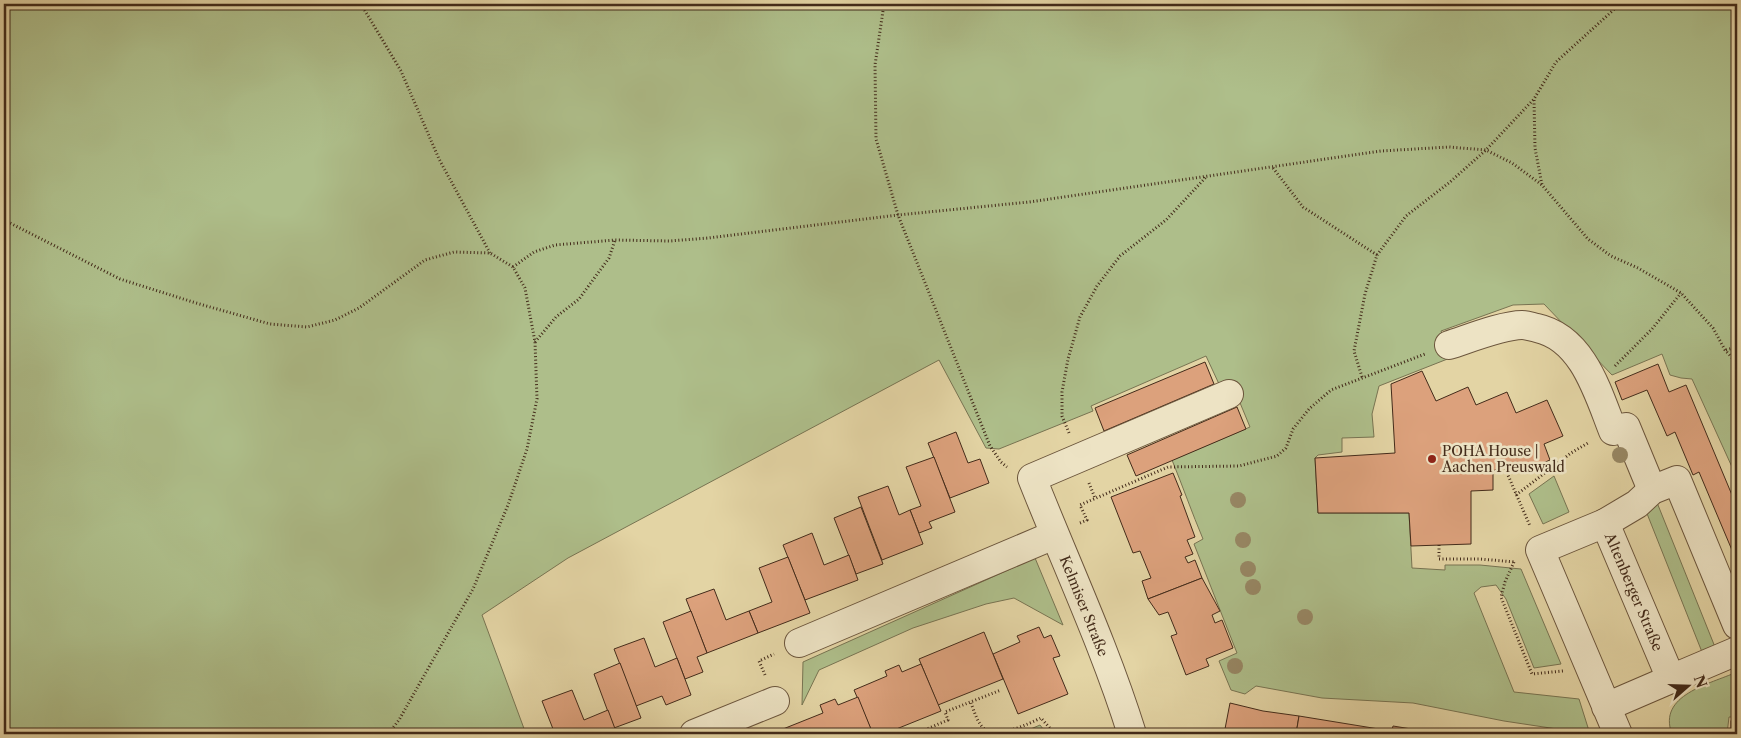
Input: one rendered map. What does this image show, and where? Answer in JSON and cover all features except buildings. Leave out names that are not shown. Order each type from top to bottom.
[{"type":"street","points":[[1449,345],[1494,331],[1522,325],[1548,330],[1566,342],[1582,361],[1595,384],[1613,431],[1626,427],[1652,490]]},
{"type":"street","points":[[1032,478],[1229,394]]},
{"type":"street","name":"Kelmiser Straße","points":[[1032,478],[1054,535],[1092,621],[1132,734]]},
{"type":"street","points":[[1605,523],[1637,504],[1652,490],[1677,480],[1737,625]]},
{"type":"street","name":"Altenberger Straße","points":[[1618,734],[1540,550],[1605,523],[1671,679]]},
{"type":"street","points":[[799,643],[1054,535]]},
{"type":"street","points":[[1606,707],[1737,652]]},
{"type":"street","points":[[711,731],[774,701]]},
{"type":"path","points":[[360,4],[401,71],[439,158],[490,254]]},
{"type":"path","points":[[884,4],[875,65],[876,139],[898,215],[990,446],[1001,462],[1016,473],[1032,478]]},
{"type":"path","points":[[1362,377],[1354,351],[1365,294],[1378,255],[1406,216],[1450,182],[1486,150],[1534,99],[1556,62],[1620,4]]},
{"type":"path","points":[[1534,99],[1534,148],[1542,185]]},
{"type":"path","points":[[513,267],[534,252],[556,245],[615,240],[670,241],[708,238],[898,215],[1029,202],[1381,151],[1449,147],[1486,150],[1512,163],[1542,185],[1588,239],[1611,256],[1638,268],[1681,292],[1713,328],[1725,350],[1737,363]]},
{"type":"path","points":[[1273,168],[1304,207],[1378,255]]},
{"type":"path","points":[[1062,416],[1062,392],[1068,358],[1080,317],[1097,286],[1120,256],[1166,220],[1207,176]]},
{"type":"path","points":[[4,220],[120,279],[270,324],[307,327],[335,320],[359,308],[425,260],[454,252],[490,254],[513,267],[525,288],[535,342],[537,399],[527,449],[508,505],[473,589],[399,720],[388,734]]},
{"type":"path","points":[[535,342],[556,317],[579,299],[609,258],[615,240]]},
{"type":"path","points":[[1610,371],[1652,329],[1681,292]]},
{"type":"path","points":[[1054,535],[1087,520],[1080,505],[1168,468],[1239,466],[1277,456],[1286,448],[1293,429],[1309,409],[1331,390],[1449,345]]},
{"type":"path","points":[[1725,350],[1737,347]]},
{"type":"path","points":[[1504,466],[1516,495],[1571,453],[1613,431]]},
{"type":"path","points":[[1439,545],[1440,559],[1480,559],[1515,562],[1505,582],[1501,596],[1532,674],[1562,671],[1590,665]]},
{"type":"path","points":[[915,734],[948,720],[945,712],[1001,690]]},
{"type":"path","points":[[971,703],[978,720],[986,730],[998,734],[1042,718],[1056,734]]},
{"type":"green space","points":[[4,4],[1737,4],[1737,478],[1692,379],[1670,375],[1662,354],[1612,375],[1544,304],[1513,305],[1441,331],[1450,358],[1379,386],[1372,414],[1374,437],[1342,438],[1342,452],[1318,455],[1315,458],[1318,513],[1409,513],[1412,568],[1445,570],[1445,565],[1480,565],[1521,569],[1561,664],[1534,668],[1506,599],[1496,585],[1481,587],[1474,593],[1514,692],[1579,699],[1590,734],[1504,721],[1413,703],[1322,698],[1256,686],[1245,694],[1231,690],[1219,661],[1237,653],[1194,544],[1203,539],[1172,460],[1250,427],[1231,381],[1219,384],[1206,356],[1091,406],[1093,411],[999,449],[986,448],[939,360],[568,558],[482,615],[526,734],[4,734]]},
{"type":"green space","points":[[1554,476],[1569,512],[1543,524],[1529,494]]},
{"type":"green space","points":[[1656,500],[1715,647],[1702,652],[1644,506]]},
{"type":"green space","points":[[1035,558],[1063,625],[1014,598],[986,604],[913,628],[819,670],[802,705],[803,662]]},
{"type":"green space","points":[[1737,672],[1737,717],[1729,717],[1727,734],[1672,734],[1669,721],[1672,710],[1679,700],[1701,687]]},
{"type":"green space","points":[[1040,725],[1047,734],[1019,734]]},
{"type":"place","name":"POHA House | Aachen Preuswald","points":[[1432,459]]}]
